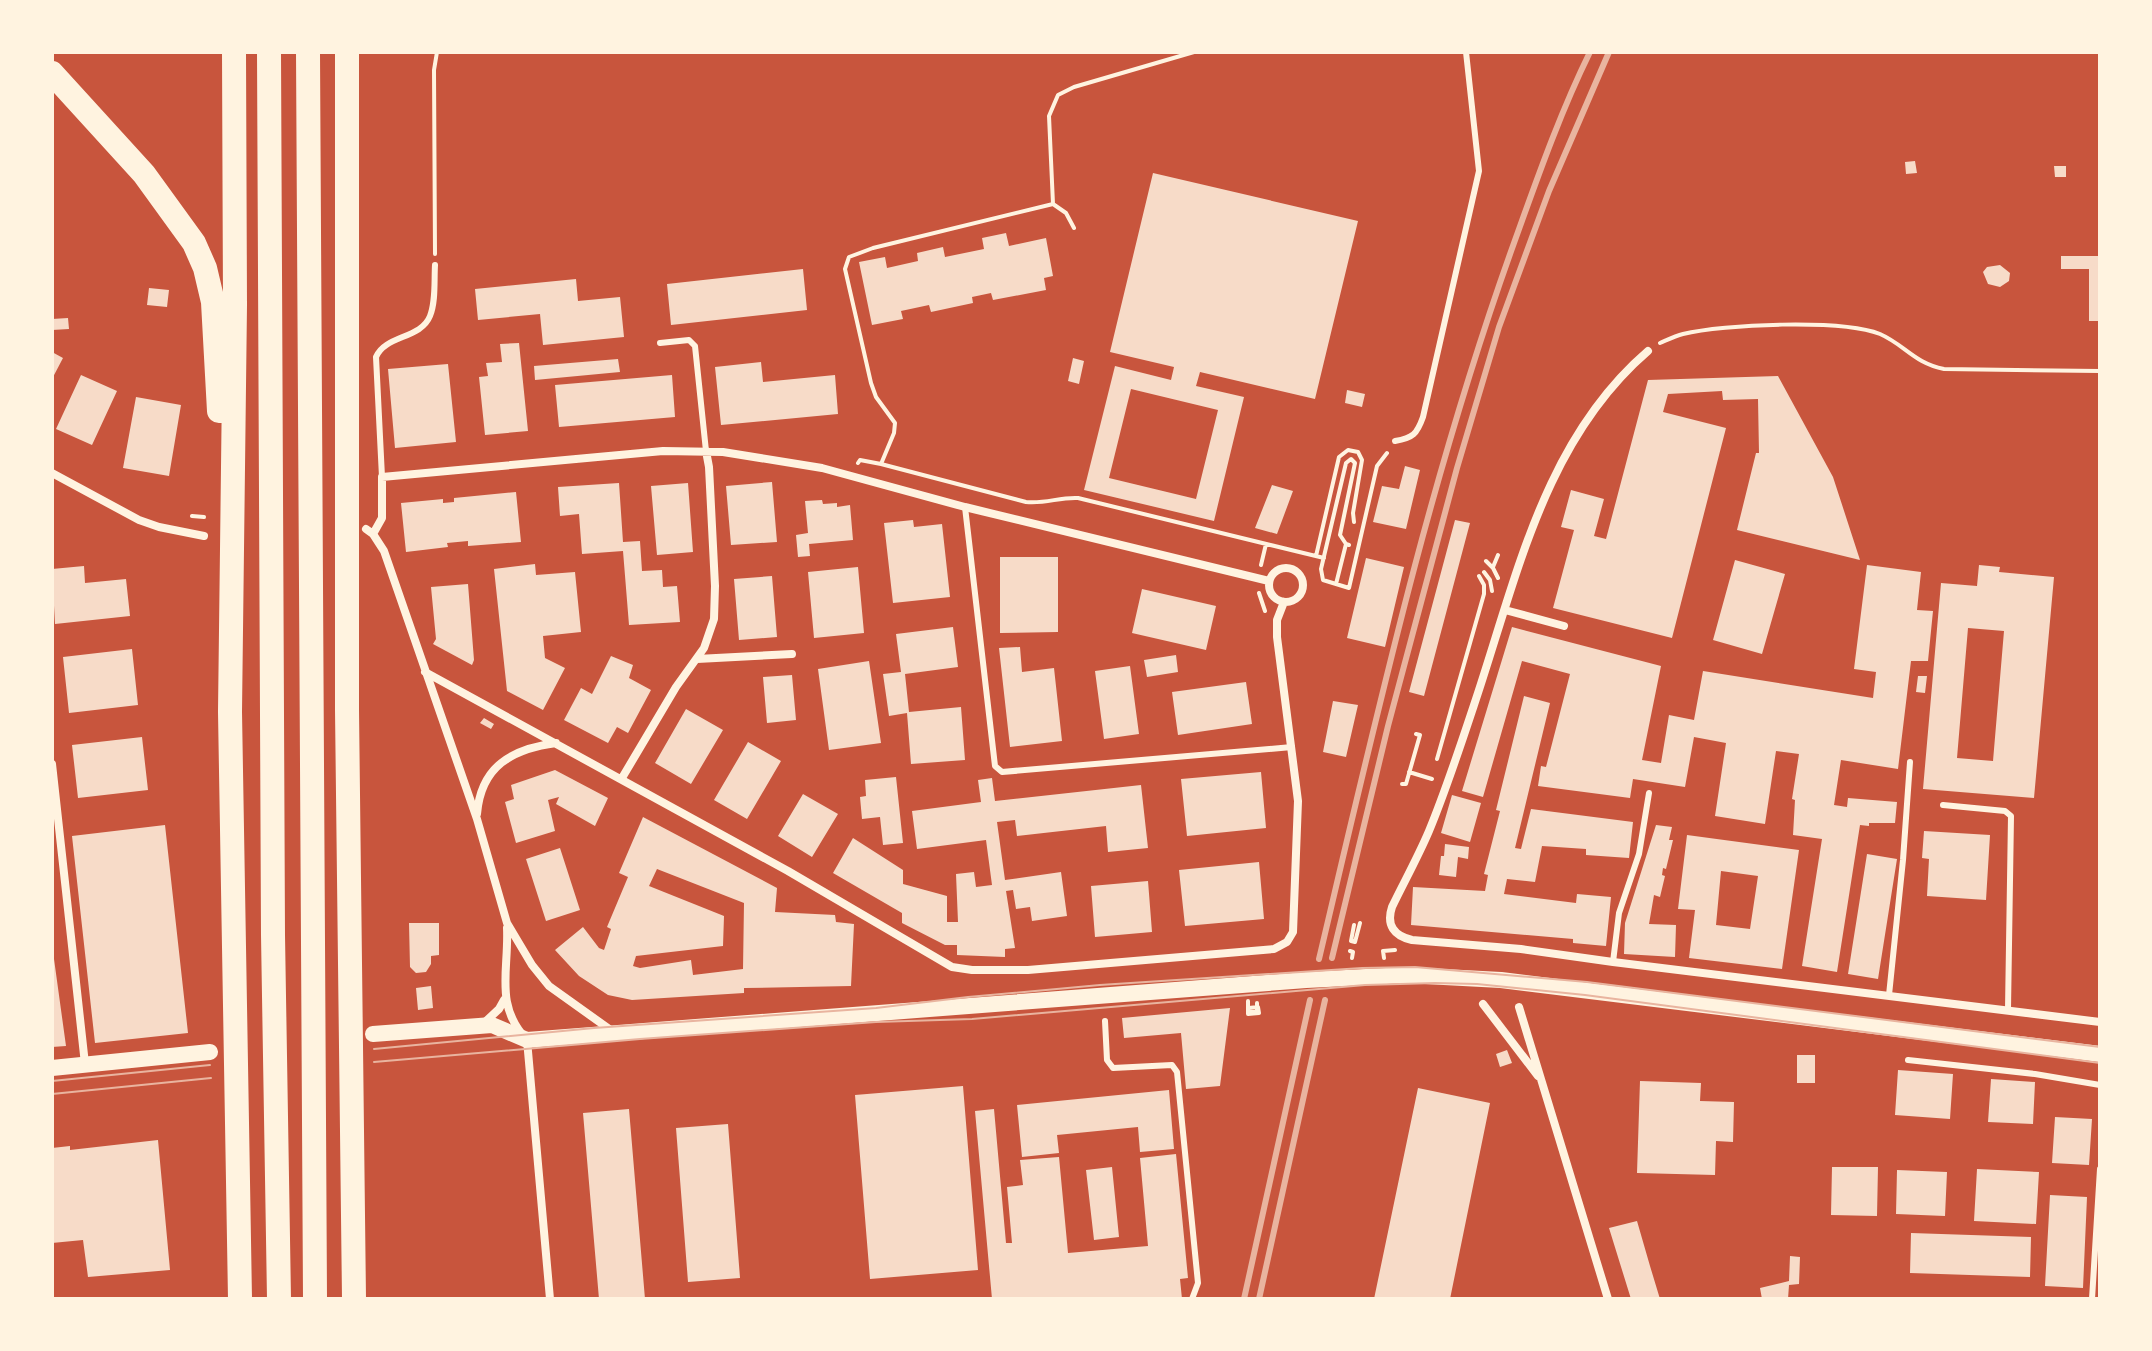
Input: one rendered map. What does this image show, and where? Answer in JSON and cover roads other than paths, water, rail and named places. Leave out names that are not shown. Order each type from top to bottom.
[{"type":"highway","points":[[234,52],[224,304],[240,1299]]},
{"type":"highway","points":[[269,52],[273,919],[279,1299]]},
{"type":"highway","points":[[308,52],[315,1299]]},
{"type":"highway","points":[[347,52],[354,1299]]},
{"type":"highway","points":[[52,73],[144,174],[178,218],[224,304]]},
{"type":"main road","points":[[373,1034],[481,1024],[500,1027],[527,1040],[1406,975],[1480,978],[1586,989],[2100,1054]]},
{"type":"main road","points":[[52,1068],[210,1052]]},
{"type":"street","points":[[1648,351],[1598,408],[1553,477],[1523,548],[1436,814],[1389,916],[1393,930],[1403,938],[1478,949],[1613,962],[2100,1022]]},
{"type":"street","points":[[481,1024],[499,1009],[504,1000],[507,923],[477,819],[384,551],[370,532],[382,518],[382,477],[663,451],[742,454],[822,468],[965,507],[1269,581]]},
{"type":"street","points":[[622,778],[710,634],[715,603],[706,451]]},
{"type":"street","points":[[52,473],[139,520],[204,536]]},
{"type":"street","points":[[425,672],[622,778],[952,967],[997,971],[1100,968],[1274,949],[1287,942],[1293,932],[1298,801],[1277,637],[1277,620],[1284,602],[1299,596],[1304,586],[1301,575],[1293,569],[1282,568],[1269,581],[1271,593],[1284,602]]},
{"type":"street","points":[[1505,610],[1564,626]]},
{"type":"street","points":[[697,659],[792,654]]},
{"type":"street","points":[[477,819],[482,789],[497,766],[524,750],[556,743]]},
{"type":"street","points":[[52,764],[85,1064]]},
{"type":"street","points":[[507,923],[532,965],[549,986],[616,1034]]},
{"type":"street","points":[[504,1000],[510,1017],[527,1040],[550,1299]]},
{"type":"street","points":[[1483,1004],[1545,1087]]},
{"type":"street","points":[[1519,1007],[1608,1299]]},
{"type":"lane","points":[[1395,441],[1410,439],[1418,432],[1423,417],[1479,171],[1466,52]]},
{"type":"lane","points":[[382,477],[376,357],[381,348],[414,332],[428,320],[432,311],[435,265]]},
{"type":"lane","points":[[660,343],[689,340],[695,346],[706,451]]},
{"type":"lane","points":[[965,507],[993,752],[995,766],[1002,772],[1292,747]]},
{"type":"lane","points":[[1889,995],[1910,762]]},
{"type":"lane","points":[[1613,962],[1619,913],[1639,854],[1649,793]]},
{"type":"lane","points":[[1943,805],[2005,811],[2011,816],[2008,1009]]},
{"type":"lane","points":[[1105,1021],[1107,1060],[1113,1068],[1172,1065],[1177,1072],[1198,1283],[1192,1299]]},
{"type":"lane","points":[[1908,1060],[2022,1072],[2100,1085]]},
{"type":"lane","points":[[2092,1299],[2100,1169]]},
{"type":"tram line","points":[[374,1049],[594,1028],[876,1008],[1100,985],[1415,967],[1587,982],[2100,1047]]},
{"type":"tram line","points":[[374,1062],[876,1022],[972,1019],[1365,985],[1435,983],[1585,995],[2100,1063]]},
{"type":"tram line","points":[[52,1081],[210,1065]]},
{"type":"tram line","points":[[52,1094],[211,1078]]},
{"type":"railway","points":[[1319,959],[1406,598],[1456,419],[1531,195],[1590,52]]},
{"type":"railway","points":[[1332,958],[1388,726],[1457,468],[1499,327],[1549,191],[1609,52]]},
{"type":"railway","points":[[1244,1299],[1310,1000]]},
{"type":"railway","points":[[1259,1299],[1325,1000]]}]
